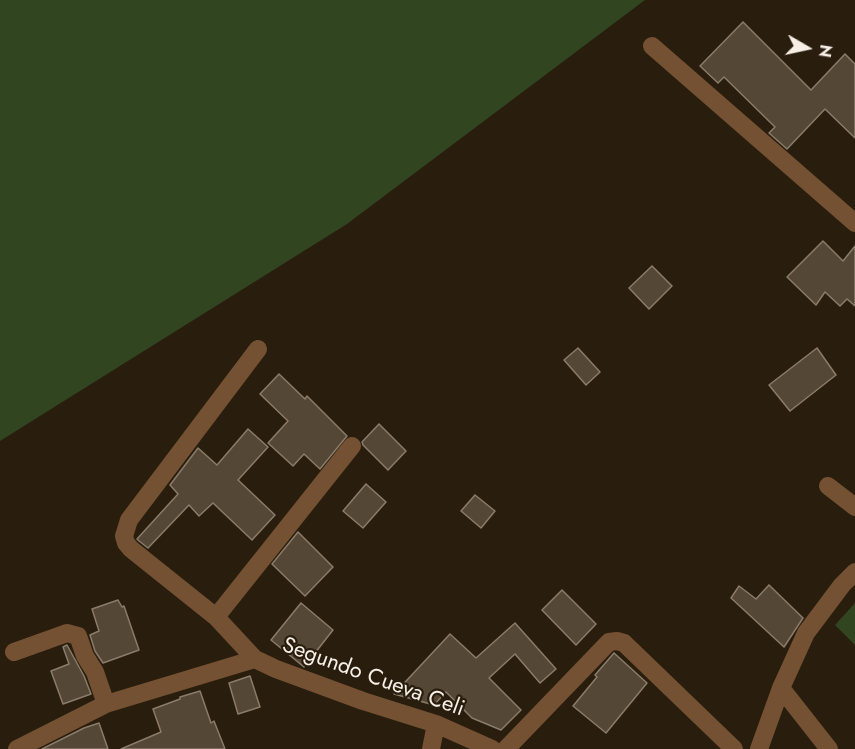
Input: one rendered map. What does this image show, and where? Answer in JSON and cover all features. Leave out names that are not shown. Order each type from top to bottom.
[{"type":"street","points":[[652,46],[855,223]]},
{"type":"street","name":"Segundo Cueva Celi","points":[[258,349],[129,520],[124,536],[126,543],[130,549],[216,617],[255,659],[363,701],[436,724],[492,749]]},
{"type":"street","points":[[216,617],[352,446]]},
{"type":"street","points":[[828,486],[855,507]]},
{"type":"street","points":[[759,749],[781,688],[806,633],[842,585],[855,572]]},
{"type":"street","points":[[14,652],[67,633],[78,636],[85,656],[95,672],[106,704]]},
{"type":"street","points":[[506,749],[609,642],[617,641],[624,643],[734,749]]},
{"type":"street","points":[[17,749],[106,704],[255,659]]},
{"type":"street","points":[[781,688],[829,749]]},
{"type":"street","points":[[431,749],[436,724]]},
{"type":"green space","points":[[0,0],[645,0],[347,224],[0,441]]},
{"type":"green space","points":[[855,603],[855,645],[835,625]]},
{"type":"building","points":[[743,22],[811,90],[845,54],[855,64],[855,138],[825,109],[787,149],[769,133],[775,127],[724,77],[718,83],[700,66]]},
{"type":"building","points":[[823,241],[843,261],[855,246],[855,306],[847,299],[840,306],[825,292],[816,305],[787,277]]},
{"type":"building","points":[[652,266],[672,286],[649,309],[629,288]]},
{"type":"building","points":[[578,348],[600,372],[586,385],[564,360]]},
{"type":"building","points":[[817,348],[836,375],[790,411],[769,385]]},
{"type":"building","points":[[279,374],[305,399],[307,396],[347,436],[320,469],[304,454],[293,466],[268,443],[288,421],[260,394]]},
{"type":"building","points":[[379,424],[406,451],[388,470],[362,442]]},
{"type":"building","points":[[248,429],[268,447],[238,480],[275,515],[252,540],[213,503],[199,516],[189,505],[148,548],[139,541],[137,539],[178,494],[170,485],[198,448],[217,465]]},
{"type":"building","points":[[366,484],[386,502],[363,528],[343,511]]},
{"type":"building","points":[[475,495],[495,511],[481,528],[461,511]]},
{"type":"building","points":[[298,532],[333,567],[305,596],[272,564]]},
{"type":"building","points":[[769,585],[803,618],[784,647],[731,598],[739,586],[756,599]]},
{"type":"building","points":[[562,590],[596,624],[576,645],[542,610]]},
{"type":"building","points":[[118,600],[122,607],[124,606],[139,650],[103,663],[95,651],[90,635],[99,631],[92,609]]},
{"type":"building","points":[[301,603],[333,630],[304,667],[271,640]]},
{"type":"building","points":[[515,623],[556,669],[540,683],[515,654],[489,678],[521,710],[501,730],[472,718],[446,692],[434,705],[394,694],[450,634],[476,658]]},
{"type":"building","points":[[67,645],[91,694],[63,704],[51,671],[69,664],[63,647]]},
{"type":"building","points":[[614,653],[647,683],[606,733],[573,706]]},
{"type":"building","points":[[250,676],[260,707],[238,714],[229,683]]},
{"type":"building","points":[[200,691],[211,723],[214,721],[225,749],[121,749],[161,732],[153,709]]},
{"type":"building","points":[[99,723],[108,749],[42,749],[84,728]]}]
